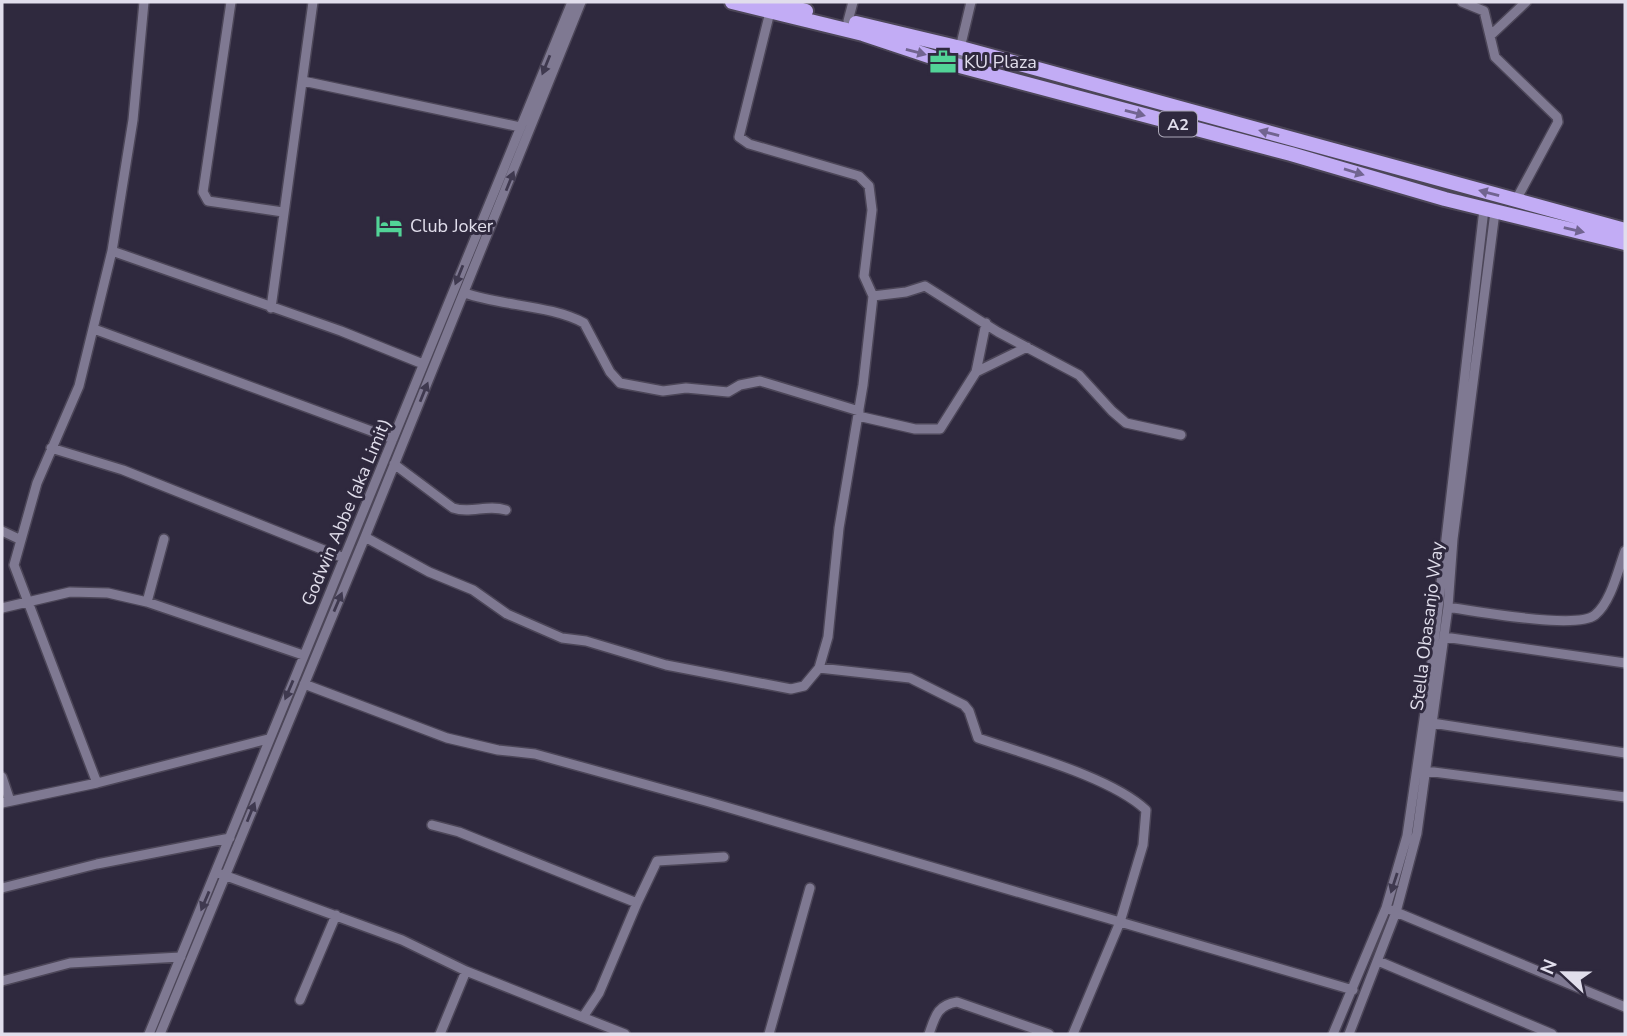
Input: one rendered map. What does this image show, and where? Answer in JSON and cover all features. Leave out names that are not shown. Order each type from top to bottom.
[{"type":"highway","name":"A2","points":[[732,2],[848,21],[961,48],[1625,230]]},
{"type":"highway","name":"A2","points":[[771,7],[956,65],[1489,210],[1625,243]]},
{"type":"street","points":[[97,783],[14,565],[19,539],[51,448],[79,386],[94,329],[112,251],[133,120],[144,2]]},
{"type":"street","points":[[231,2],[204,192],[208,201],[283,212]]},
{"type":"street","points":[[271,308],[313,2]]},
{"type":"street","name":"Godwin Abbe (aka Limit)","points":[[160,1034],[221,874],[230,838],[268,739],[572,2]]},
{"type":"street","name":"Godwin Abbe (aka Limit)","points":[[149,1034],[181,957],[271,764],[366,537],[581,2]]},
{"type":"street","points":[[848,21],[853,2]]},
{"type":"street","points":[[956,65],[971,2]]},
{"type":"street","points":[[1462,2],[1484,12],[1495,57],[1557,117],[1558,122],[1516,200]]},
{"type":"street","points":[[1491,35],[1508,22],[1526,2]]},
{"type":"street","points":[[366,537],[429,572],[473,590],[507,614],[562,638],[586,641],[666,666],[791,689],[804,686],[819,668],[828,637],[839,528],[858,413],[873,296],[864,276],[872,210],[869,186],[859,176],[749,144],[739,137],[771,7]]},
{"type":"street","points":[[303,81],[520,127]]},
{"type":"street","points":[[1334,1034],[1386,908],[1407,836],[1430,678],[1489,210]]},
{"type":"street","name":"Stella Obasanjo Way","points":[[1349,1034],[1396,912],[1413,856],[1448,607],[1489,210]]},
{"type":"street","points":[[112,251],[341,331],[424,364]]},
{"type":"street","points":[[873,296],[906,292],[925,286],[1027,347],[1079,374],[1126,423],[1181,435]]},
{"type":"street","points":[[465,293],[490,302],[510,303],[584,323],[610,372],[620,383],[663,391],[686,388],[728,392],[740,385],[760,381],[915,429],[940,429],[976,372],[986,323]]},
{"type":"street","points":[[94,329],[393,439]]},
{"type":"street","points":[[976,372],[1027,347]]},
{"type":"street","points":[[51,448],[123,470],[344,558]]},
{"type":"street","points":[[394,464],[453,508],[464,512],[495,506],[506,510]]},
{"type":"street","points":[[2,530],[19,539]]},
{"type":"street","points":[[146,602],[164,539]]},
{"type":"street","points":[[1448,607],[1562,621],[1588,619],[1601,609],[1625,551]]},
{"type":"street","points":[[2,608],[87,591],[146,602],[303,655]]},
{"type":"street","points":[[1444,637],[1625,663]]},
{"type":"street","points":[[819,668],[910,678],[964,705],[970,711],[978,738],[1084,775],[1136,800],[1146,810],[1143,845],[1120,922],[1073,1034]]},
{"type":"street","points":[[304,684],[447,738],[498,750],[535,754],[1353,990]]},
{"type":"street","points":[[1432,723],[1625,750]]},
{"type":"street","points":[[2,776],[6,802],[97,783],[268,739]]},
{"type":"street","points":[[260,760],[271,764]]},
{"type":"street","points":[[1426,771],[1625,797]]},
{"type":"street","points":[[432,825],[459,832],[638,903]]},
{"type":"street","points":[[2,888],[97,864],[230,838]]},
{"type":"street","points":[[583,1017],[599,993],[657,861],[724,857]]},
{"type":"street","points":[[221,874],[402,940],[466,971],[625,1034]]},
{"type":"street","points":[[769,1034],[810,888]]},
{"type":"street","points":[[1386,908],[1625,1006]]},
{"type":"street","points":[[300,1000],[336,915]]},
{"type":"street","points":[[2,981],[70,963],[181,957]]},
{"type":"street","points":[[1378,961],[1552,1034]]},
{"type":"street","points":[[440,1034],[466,971]]},
{"type":"street","points":[[929,1034],[937,1011],[945,1003],[957,1002],[1049,1034]]},
{"type":"place","name":"KU Plaza","points":[[943,62]]},
{"type":"place","name":"Club Joker","points":[[389,226]]}]
